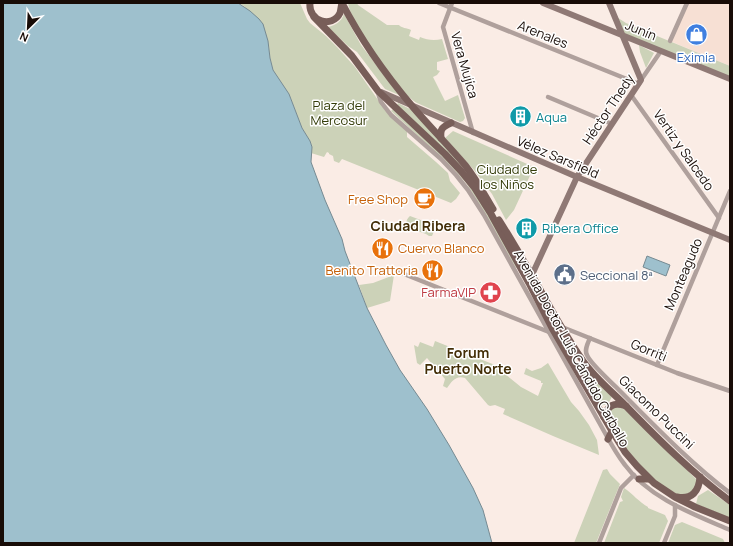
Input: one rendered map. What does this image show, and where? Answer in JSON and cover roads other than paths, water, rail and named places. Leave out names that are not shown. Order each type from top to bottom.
[{"type":"main road","name":"Avenida Doctor Luis Cándido Carballo","points":[[305,3],[312,15],[352,56],[378,91],[445,154],[461,170],[474,187],[491,214],[552,328],[625,452],[649,479],[661,489],[695,507],[730,521]]},
{"type":"main road","points":[[310,3],[309,7],[312,15],[324,22],[330,21],[339,14],[342,3]]},
{"type":"main road","name":"Avenida Doctor Luis Cándido Carballo","points":[[342,3],[366,46],[392,81],[412,106],[466,166],[479,184],[560,326],[584,362],[626,406],[700,477],[730,501]]},
{"type":"main road","name":"Junín","points":[[544,3],[623,37],[730,79]]},
{"type":"main road","points":[[609,3],[640,82]]},
{"type":"main road","name":"Héctor Thedy","points":[[529,283],[577,177],[640,82]]},
{"type":"main road","name":"Vélez Sarsfield","points":[[378,91],[473,133],[730,240]]},
{"type":"main road","points":[[441,138],[440,132],[442,128],[451,123]]},
{"type":"main road","points":[[604,417],[606,410],[612,406],[619,404],[626,406]]},
{"type":"main road","points":[[608,439],[612,431]]},
{"type":"main road","points":[[636,477],[649,479]]},
{"type":"main road","points":[[675,497],[682,498],[690,496],[696,492],[700,477]]},
{"type":"main road","points":[[714,481],[714,489]]},
{"type":"street","name":"Arenales","points":[[439,3],[451,6],[640,82]]},
{"type":"street","points":[[670,41],[687,3]]},
{"type":"street","name":"Vera Mujíca","points":[[451,6],[443,27],[473,133]]},
{"type":"street","name":"Héctor Thedy","points":[[640,82],[661,51]]},
{"type":"street","name":"Avenida Doctor Luis Cándido Carballo","points":[[378,91],[381,102],[391,115],[441,159],[468,190],[526,290],[608,439],[625,465],[636,477],[654,492],[686,511],[730,530]]},
{"type":"street","name":"Vertiz y Salcedo","points":[[631,95],[718,218]]},
{"type":"street","points":[[548,97],[612,124]]},
{"type":"street","name":"Monteagudo","points":[[657,365],[730,191]]},
{"type":"street","points":[[399,272],[549,332]]},
{"type":"street","name":"Héctor Thedy","points":[[526,290],[529,283]]},
{"type":"street","name":"Gorriti","points":[[560,326],[677,373],[730,391]]},
{"type":"street","name":"Giacomo Puccini","points":[[590,338],[585,350],[587,356],[639,410],[714,481],[730,493]]},
{"type":"street","points":[[599,543],[621,488],[624,484],[636,477]]},
{"type":"street","points":[[664,543],[675,516],[675,505]]},
{"type":"water","points":[[3,3],[238,3],[259,19],[263,24],[268,41],[273,70],[289,94],[302,128],[310,141],[312,147],[311,162],[325,200],[342,239],[345,251],[367,308],[400,370],[427,409],[473,488],[483,510],[492,543],[3,543]]},
{"type":"water","points":[[647,256],[670,265],[666,276],[643,267]]},
{"type":"place","name":"Eximia","points":[[696,35]]},
{"type":"place","name":"Aqua","points":[[520,117]]},
{"type":"place","name":"Free Shop","points":[[424,199]]},
{"type":"place","name":"Ribera Office","points":[[526,228]]},
{"type":"place","name":"Cuervo Blanco","points":[[382,248]]},
{"type":"place","name":"Benito Trattoria","points":[[433,270]]},
{"type":"place","name":"Seccional 8ª","points":[[565,275]]},
{"type":"place","name":"FarmaVIP","points":[[491,292]]},
{"type":"district","name":"Ciudad Ribera","points":[[418,225]]},
{"type":"district","name":"Forum Puerto Norte","points":[[468,360]]},
{"type":"park label","name":"Plaza del Mercosur","points":[[339,112]]},
{"type":"park label","name":"Ciudad de los Niños","points":[[507,176]]}]
